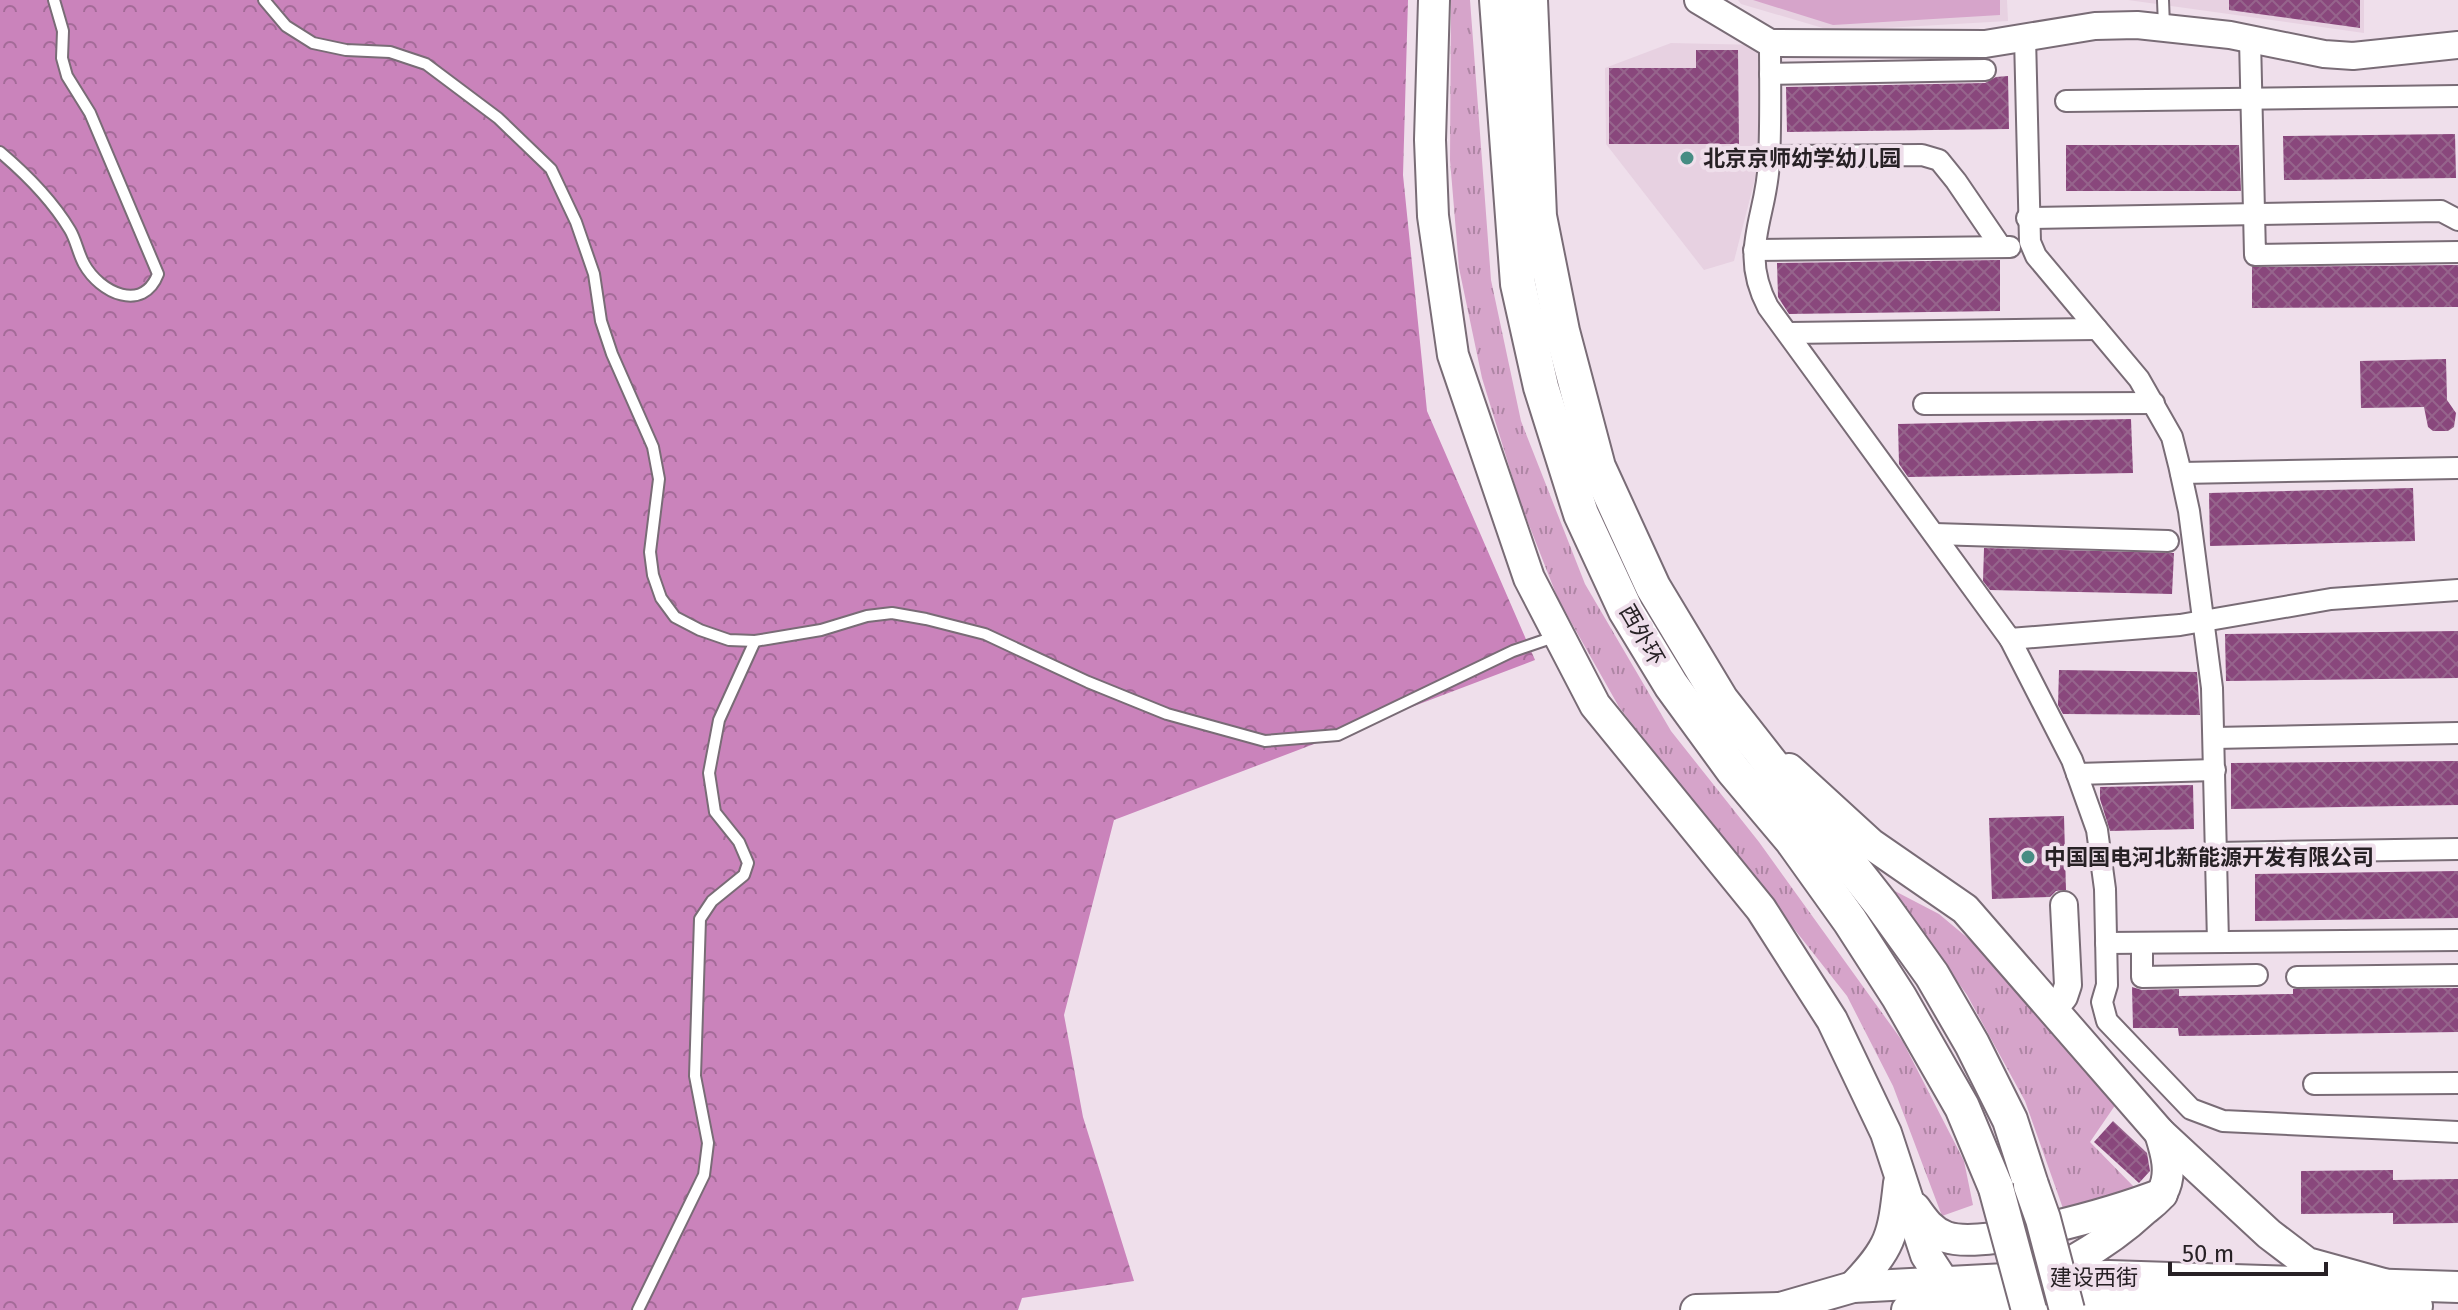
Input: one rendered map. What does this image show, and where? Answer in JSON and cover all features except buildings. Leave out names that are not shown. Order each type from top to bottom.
[{"type":"highway","name":"西外环","points":[[1497,0],[1518,284],[1541,387],[1581,514],[1626,611],[1671,685],[1733,770],[1792,840],[1850,921],[1899,997],[1962,1107],[1996,1188],[2006,1306]]},
{"type":"highway","name":"西外环","points":[[1530,0],[1539,216],[1566,347],[1598,467],[1653,587],[1712,685],[1881,904],[1932,975],[1972,1044],[2010,1120],[2043,1219],[2067,1310]]},
{"type":"main road","points":[[1434,0],[1430,140],[1433,216],[1453,355],[1529,578],[1595,705],[1761,909],[1832,1020],[1886,1133],[1926,1255],[1943,1281],[1957,1294],[2006,1306],[2099,1276],[2150,1292],[2157,1307]]},
{"type":"main road","points":[[1712,685],[1786,767],[1871,844],[1965,909],[2160,1133],[2269,1234],[2307,1263],[2387,1285]]},
{"type":"main road","points":[[2006,1306],[2042,1277],[2090,1253],[2130,1224],[2162,1194],[2168,1173],[2167,1155],[2160,1133]]},
{"type":"main road","points":[[1853,1287],[1882,1255],[1895,1224],[1900,1169]]},
{"type":"main road","points":[[1909,1200],[1929,1228],[1947,1237],[1986,1239],[2083,1220],[2162,1194]]},
{"type":"main road","name":"建设西街","points":[[1696,1310],[1791,1309],[1853,1287],[2042,1277],[2458,1287]]},
{"type":"main road","name":"建设西街","points":[[1907,1310],[2006,1306],[2458,1307]]},
{"type":"street","points":[[1698,0],[1770,43],[1985,44],[2095,26],[2164,27],[2250,39],[2324,54],[2353,56],[2458,45]]},
{"type":"street","points":[[2025,37],[2027,218],[2032,247],[2036,256],[2139,379],[2172,437],[2181,473],[2189,511],[2212,688],[2218,942]]},
{"type":"street","points":[[2250,39],[2255,255],[2458,252]]},
{"type":"street","points":[[1770,43],[1769,156],[1752,263],[1758,289],[1768,307],[2010,639],[2077,774],[2097,830],[2105,889],[2107,985],[2102,1002],[2107,1021],[2191,1109],[2223,1121],[2458,1132]]},
{"type":"street","points":[[1770,74],[1985,70]]},
{"type":"street","points":[[2066,101],[2458,96]]},
{"type":"street","points":[[1769,156],[1922,155],[1939,160],[2001,247]]},
{"type":"street","points":[[2027,218],[2441,211],[2458,220]]},
{"type":"street","points":[[1754,250],[2032,247]]},
{"type":"street","points":[[1789,333],[2097,329]]},
{"type":"street","points":[[1924,404],[2154,403]]},
{"type":"street","points":[[2181,473],[2458,468]]},
{"type":"street","points":[[1934,534],[2168,541]]},
{"type":"street","points":[[2010,639],[2202,621],[2331,599],[2458,590]]},
{"type":"street","points":[[2214,738],[2458,733]]},
{"type":"street","points":[[2077,774],[2215,770]]},
{"type":"street","points":[[2216,853],[2458,849]]},
{"type":"street","points":[[2054,1009],[2064,997],[2068,985],[2064,905]]},
{"type":"street","points":[[2106,943],[2458,940]]},
{"type":"street","points":[[2142,943],[2142,977],[2257,975]]},
{"type":"street","points":[[2297,977],[2458,975]]},
{"type":"street","points":[[2314,1084],[2458,1083]]},
{"type":"lane","points":[[0,152],[27,175],[70,230],[85,266],[105,287],[122,295],[142,296],[153,288],[158,274],[154,262],[90,113],[67,76],[62,58],[63,31],[54,0]]},
{"type":"lane","points":[[264,0],[286,26],[313,43],[346,50],[390,52],[426,64],[498,118],[551,169],[576,222],[594,274],[601,321],[612,354],[653,447],[659,479],[650,552],[653,575],[661,598],[675,617],[700,630],[729,640],[755,641],[821,630],[867,616],[892,613],[926,619],[985,634],[1088,682],[1167,714],[1265,741],[1338,735],[1513,651],[1559,635]]},
{"type":"lane","points":[[2163,0],[2164,27]]},
{"type":"lane","points":[[638,1310],[704,1175],[708,1143],[695,1076],[700,919],[712,901],[744,875],[748,863],[739,842],[715,812],[709,773],[719,720],[755,641]]},
{"type":"shaded area","points":[[1738,0],[2007,0],[2008,21],[1833,31],[1741,4]]},
{"type":"shaded area","points":[[2128,0],[2364,0],[2364,33]]},
{"type":"shaded area","name":"北京京师幼学幼儿园","points":[[1671,43],[1760,45],[1757,171],[1734,261],[1704,270],[1606,144],[1605,68]]},
{"type":"green space","points":[[0,0],[1408,0],[1403,175],[1427,411],[1535,660],[1114,820],[1064,1015],[1083,1117],[1134,1281],[1022,1298],[1018,1310],[0,1310]]},
{"type":"green space","points":[[1451,0],[1470,0],[1491,280],[1521,421],[1585,584],[1671,731],[1759,842],[1903,1042],[1964,1161],[1973,1205],[1942,1216],[1893,1086],[1847,996],[1619,707],[1558,599],[1520,502],[1482,378],[1459,268],[1450,160]]},
{"type":"green space","points":[[1753,0],[2000,0],[2000,15],[1833,25]]},
{"type":"green space","points":[[1891,889],[1939,914],[1988,955],[2116,1104],[2090,1142],[2137,1190],[2066,1217],[2025,1101],[1967,995]]},
{"type":"place","name":"北京京师幼学幼儿园","points":[[1687,158]]},
{"type":"place","name":"中国国电河北新能源开发有限公司","points":[[2028,857]]}]
